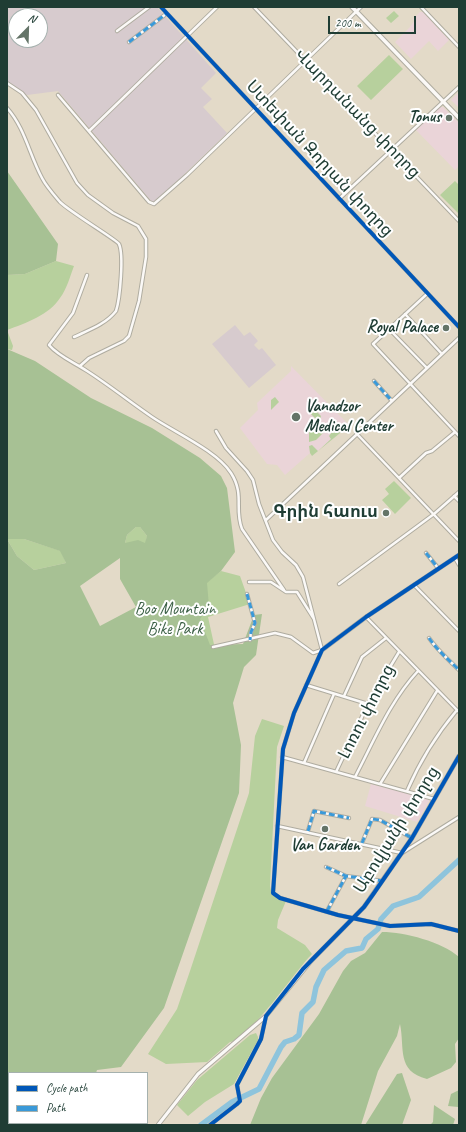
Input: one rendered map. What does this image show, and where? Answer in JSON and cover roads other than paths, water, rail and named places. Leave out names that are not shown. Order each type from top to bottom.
[{"type":"main road","points":[[352,7],[459,118]]},
{"type":"street","points":[[117,30],[149,7]]},
{"type":"street","name":"Ստեփան Զորյան փողոց","points":[[161,7],[186,36],[459,327]]},
{"type":"street","points":[[89,131],[217,7]]},
{"type":"street","name":"Վարդանանց փողոց","points":[[254,7],[459,221]]},
{"type":"street","points":[[58,95],[149,202],[156,204],[361,7]]},
{"type":"street","points":[[421,7],[459,47]]},
{"type":"street","points":[[129,42],[166,14]]},
{"type":"street","points":[[7,83],[22,93],[36,110],[78,183],[88,196],[113,213],[138,226],[146,239],[146,257],[139,301],[129,336],[124,341],[89,358],[80,366]]},
{"type":"street","points":[[339,199],[459,87]]},
{"type":"street","points":[[7,108],[21,128],[43,180],[60,202],[77,217],[115,239],[120,246],[121,267],[116,311],[112,316],[103,322],[74,337]]},
{"type":"street","points":[[87,276],[73,313],[49,345],[151,416],[211,452],[222,462],[237,484],[240,504],[239,522],[242,529],[284,590]]},
{"type":"street","points":[[428,294],[373,344],[454,432],[458,434]]},
{"type":"street","points":[[405,314],[442,354]]},
{"type":"street","points":[[389,329],[427,368]]},
{"type":"street","points":[[266,520],[459,338]]},
{"type":"street","points":[[374,381],[392,401]]},
{"type":"street","points":[[216,431],[226,448],[247,471],[253,480],[259,504],[273,540],[282,552],[296,566],[303,577],[316,621],[322,650],[289,728],[282,757],[273,893],[280,898],[352,918],[390,926],[431,924],[459,931]]},
{"type":"street","points":[[399,478],[426,453],[432,452],[454,432]]},
{"type":"street","points":[[357,434],[459,541]]},
{"type":"street","points":[[339,584],[434,514],[459,492]]},
{"type":"street","points":[[454,496],[459,501]]},
{"type":"street","points":[[426,553],[438,568]]},
{"type":"street","points":[[213,647],[250,640],[275,633],[291,637],[313,653],[322,650],[366,617],[459,555]]},
{"type":"street","points":[[455,558],[459,564]]},
{"type":"street","points":[[250,582],[271,582],[284,590],[297,592],[316,621]]},
{"type":"street","points":[[414,585],[459,630]]},
{"type":"street","points":[[247,594],[255,623],[251,632],[250,640]]},
{"type":"street","points":[[366,617],[458,711],[443,729],[412,778],[407,791]]},
{"type":"street","points":[[344,696],[362,657],[386,638]]},
{"type":"street","points":[[429,638],[439,653],[445,656],[459,670]]},
{"type":"street","name":"Լոռու փողոց","points":[[336,772],[368,704],[399,652]]},
{"type":"street","points":[[356,777],[389,713],[409,680],[418,671]]},
{"type":"street","points":[[306,685],[368,704]]},
{"type":"street","points":[[380,784],[438,691]]},
{"type":"street","points":[[304,763],[334,694]]},
{"type":"street","name":"Աբովյանի փողոց","points":[[210,1125],[240,1101],[238,1089],[239,1080],[261,1039],[266,1016],[303,970],[364,907],[412,838],[459,756]]},
{"type":"street","points":[[282,757],[434,799]]},
{"type":"street","points":[[308,832],[314,812],[349,818]]},
{"type":"street","points":[[277,826],[402,853],[459,817]]},
{"type":"street","points":[[362,844],[372,819],[380,820],[412,838]]},
{"type":"street","points":[[326,867],[346,876],[383,881]]},
{"type":"street","points":[[327,911],[346,876]]},
{"type":"street","points":[[158,1125],[198,1074],[266,1016]]},
{"type":"waterway","points":[[201,1125],[232,1102],[259,1089],[281,1047],[285,1042],[294,1039],[299,1035],[302,1013],[313,1002],[316,987],[324,970],[346,951],[362,948],[366,939],[378,929],[381,919],[393,906],[419,897],[459,860]]},
{"type":"place","name":"Tonus","points":[[449,118]]},
{"type":"place","name":"Royal Palace","points":[[446,328]]},
{"type":"place","name":"Vanadzor Medical Center","points":[[296,417]]},
{"type":"place","name":"Գրին հաուս","points":[[386,513]]},
{"type":"place","name":"Van Garden","points":[[325,829]]},
{"type":"park label","name":"Boo Mountain Bike Park","points":[[175,620]]}]
